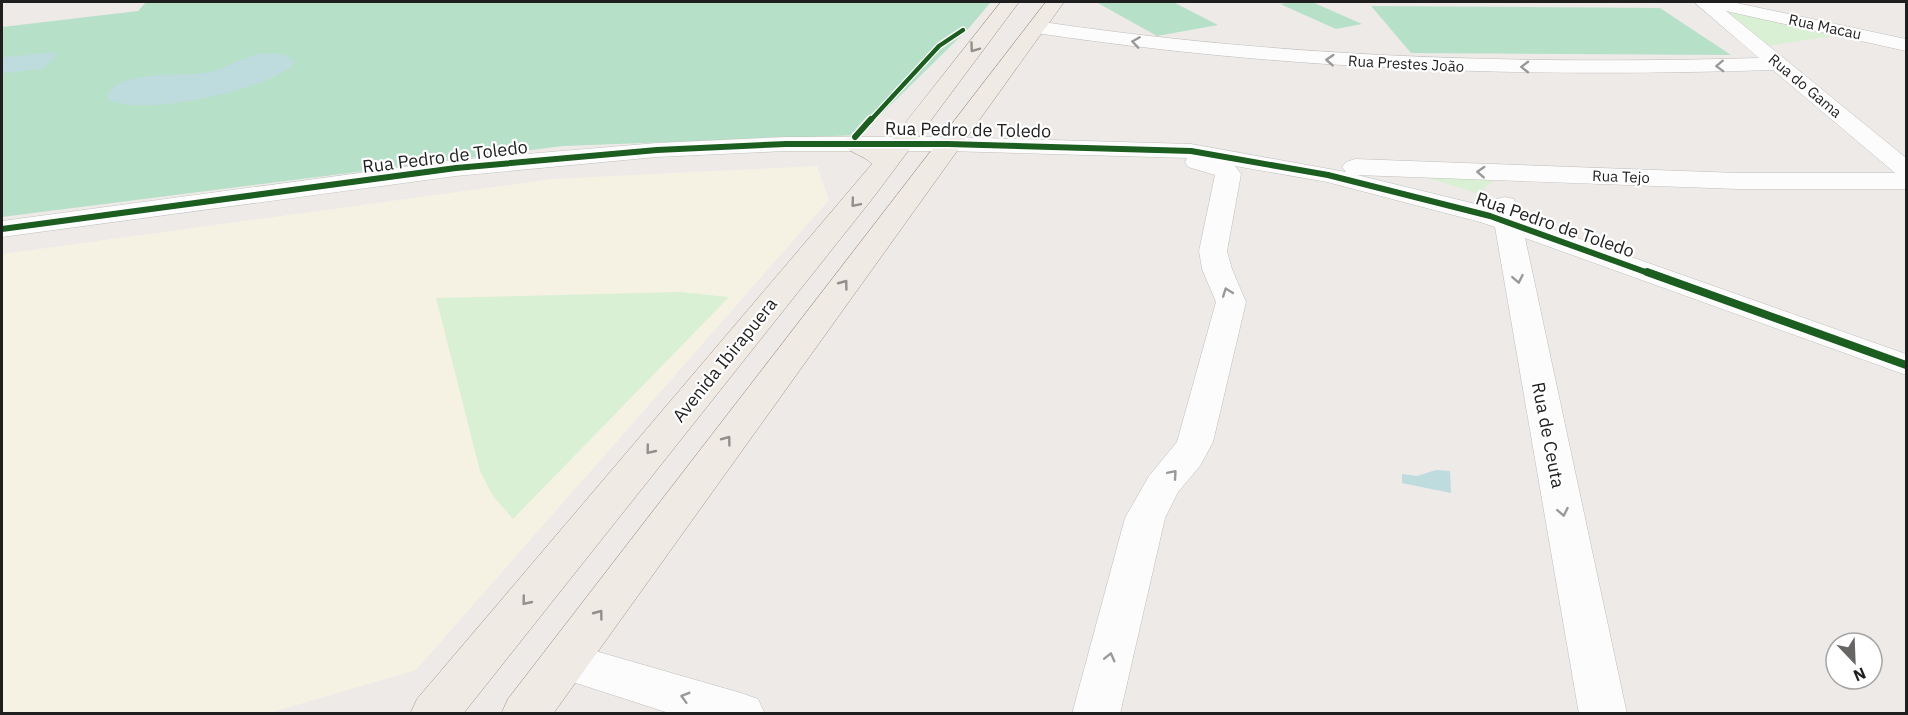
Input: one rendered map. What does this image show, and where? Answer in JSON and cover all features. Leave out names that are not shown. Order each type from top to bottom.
[{"type":"main road","name":"Avenida Ibirapuera","points":[[433,713],[893,155],[1010,2]]},
{"type":"main road","points":[[525,714],[1055,2]]},
{"type":"main road","points":[[855,144],[876,153],[893,155]]},
{"type":"street","name":"Rua do Gama","points":[[1703,2],[1906,170]]},
{"type":"street","name":"Rua Macau","points":[[1709,2],[1906,45]]},
{"type":"street","name":"Rua Prestes João","points":[[1036,27],[1163,45],[1380,63],[1608,68],[1778,64]]},
{"type":"street","name":"Rua Pedro de Toledo","points":[[2,229],[456,168],[566,157],[734,146],[855,144]]},
{"type":"street","name":"Rua Pedro de Toledo","points":[[944,150],[1332,170],[1429,188],[1498,219],[1906,365]]},
{"type":"street","name":"Rua Pedro de Toledo","points":[[893,155],[944,150],[1191,151],[1218,165]]},
{"type":"street","points":[[1096,714],[1145,518],[1163,485],[1187,457],[1195,442],[1231,303],[1229,293],[1216,269],[1212,251],[1218,165]]},
{"type":"street","name":"Rua Tejo","points":[[1332,170],[1738,181],[1906,181]]},
{"type":"street","name":"Rua de Ceuta","points":[[1540,175],[1518,184],[1509,192],[1498,219],[1603,714]]},
{"type":"street","points":[[564,661],[741,714]]},
{"type":"shaded area","points":[[817,166],[829,200],[416,670],[266,714],[2,713],[2,254],[552,179]]},
{"type":"green space","points":[[146,2],[991,2],[968,29],[860,135],[563,146],[2,217],[2,27],[138,11]]},
{"type":"green space","points":[[1096,2],[1173,2],[1218,25],[1157,36]]},
{"type":"green space","points":[[1312,2],[1362,24],[1336,29],[1280,4]]},
{"type":"green space","points":[[1371,6],[1660,8],[1731,55],[1411,53]]},
{"type":"green space","points":[[1718,6],[1844,34],[1767,46]]},
{"type":"green space","points":[[1423,176],[1494,181],[1485,187],[1483,195]]},
{"type":"green space","points":[[680,292],[729,297],[513,519],[493,496],[480,471],[436,298]]},
{"type":"water","points":[[59,52],[43,69],[2,73],[2,60],[5,57]]},
{"type":"water","points":[[267,53],[286,55],[294,63],[281,73],[260,83],[202,99],[171,104],[143,105],[121,103],[107,97],[113,88],[137,78],[210,72],[252,56]]},
{"type":"water","points":[[1436,470],[1450,471],[1451,493],[1402,483],[1402,474],[1417,476]]},
{"type":"cycle path","points":[[855,137],[939,46],[963,30]]},
{"type":"cycle path","points":[[2,229],[456,168],[657,150],[786,144],[948,144],[1191,151],[1328,175],[1490,216],[1906,365]]}]
